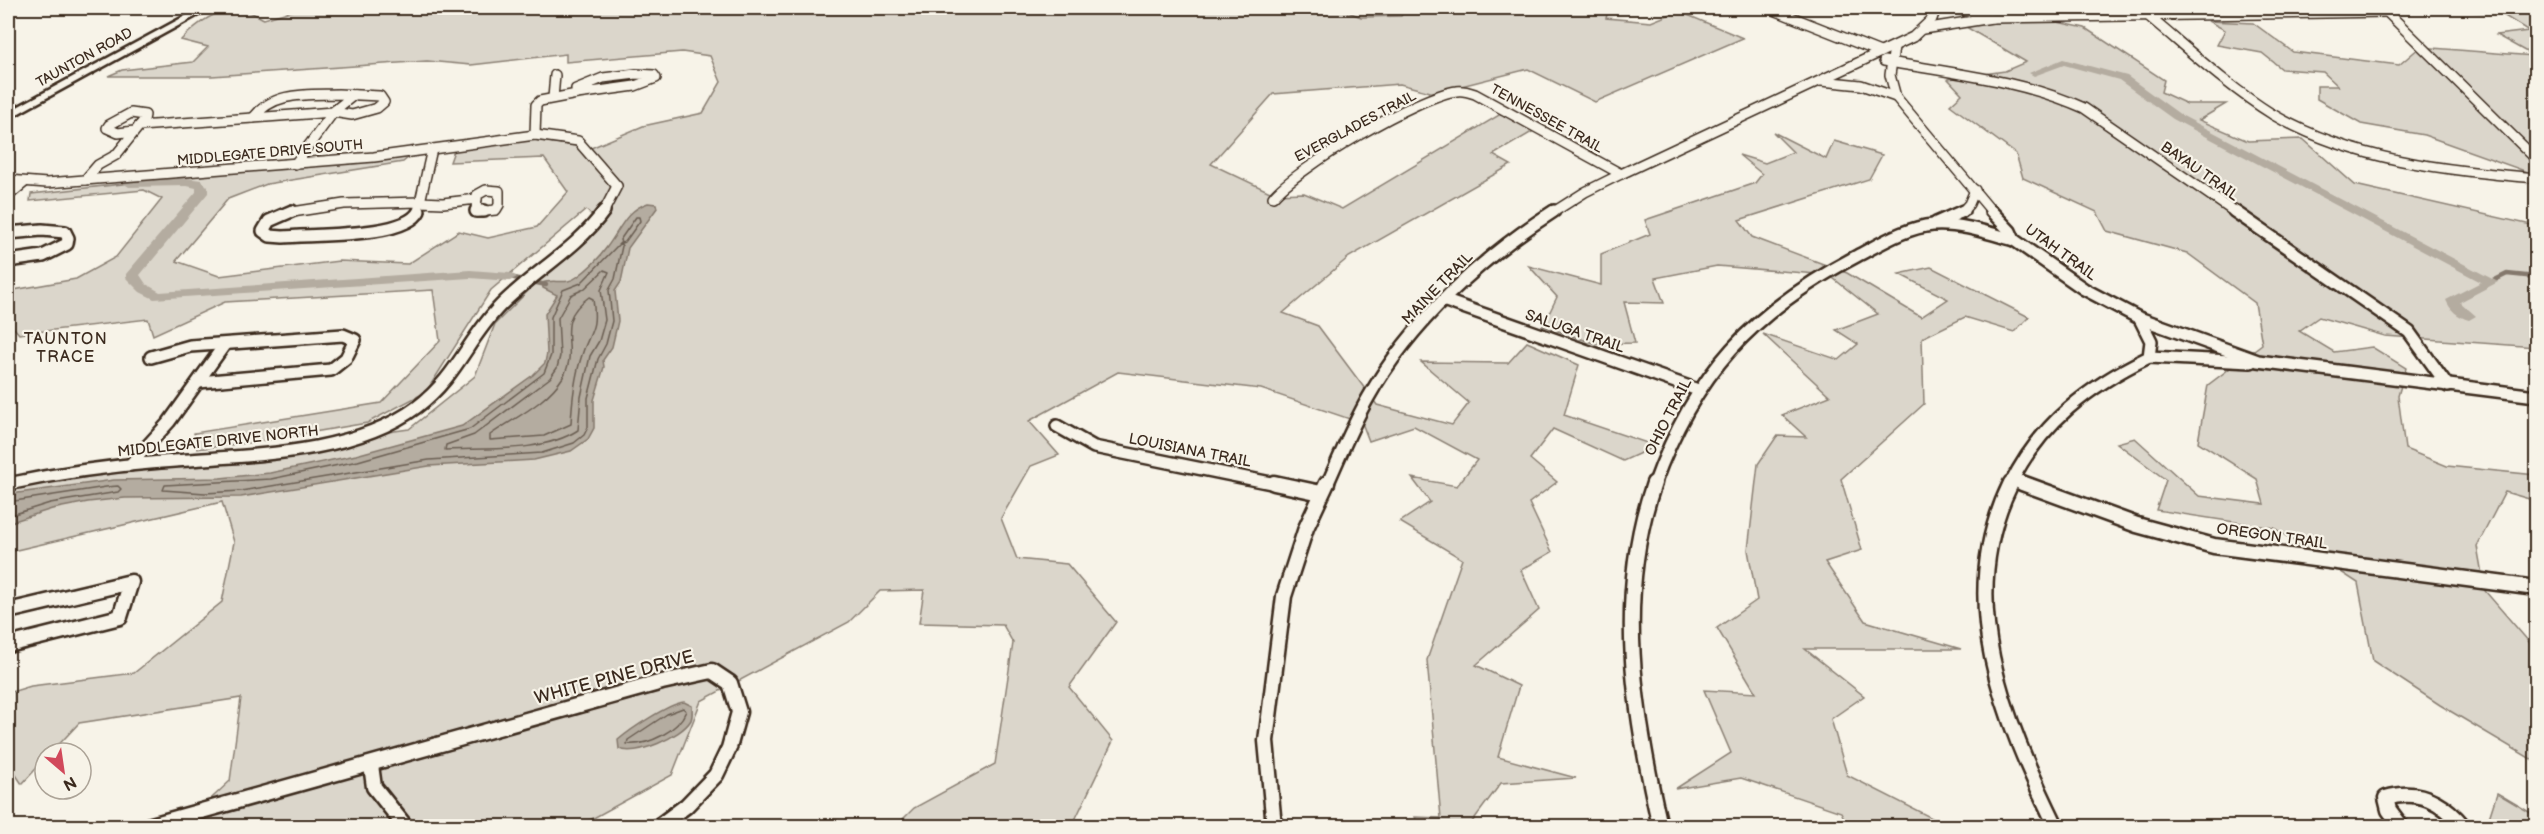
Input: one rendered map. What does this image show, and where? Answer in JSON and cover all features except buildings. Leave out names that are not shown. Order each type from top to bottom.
[{"type":"street","name":"TAUNTON ROAD","points":[[8,116],[206,8]]},
{"type":"street","points":[[1769,8],[1880,52]]},
{"type":"street","name":"MAINE TRAIL","points":[[1274,826],[1266,741],[1281,616],[1288,583],[1298,550],[1321,494],[1368,398],[1400,349],[1473,270],[1500,247],[1576,197],[1894,47],[1923,29],[1932,19],[1936,8]]},
{"type":"street","points":[[1954,8],[1992,18]]},
{"type":"street","points":[[1923,29],[1992,18],[2386,10],[2536,159]]},
{"type":"street","points":[[2147,15],[2259,104],[2286,121],[2316,135],[2360,151],[2422,165],[2536,178]]},
{"type":"street","name":"UTAH TRAIL","points":[[1894,47],[1890,78],[1896,97],[2010,231],[2014,240],[2084,289],[2139,318],[2258,361]]},
{"type":"street","points":[[1869,58],[1891,62]]},
{"type":"street","name":"BAYAU TRAIL","points":[[1891,62],[2029,88],[2084,108],[2409,332],[2419,342],[2448,386]]},
{"type":"street","points":[[534,135],[536,105],[540,101],[634,86],[656,78],[654,75],[645,74],[583,83],[576,88],[577,94]]},
{"type":"street","points":[[553,98],[555,75]]},
{"type":"street","points":[[1819,81],[1861,84],[1896,97]]},
{"type":"street","name":"TENNESSEE TRAIL","points":[[1458,91],[1475,94],[1621,174]]},
{"type":"street","name":"EVERGLADES TRAIL","points":[[1273,197],[1278,188],[1298,172],[1384,123],[1441,96],[1458,91]]},
{"type":"street","points":[[85,180],[98,165],[116,155],[137,128],[333,112],[343,116],[362,114],[377,108],[384,102],[380,96],[338,94],[285,97],[261,107],[253,118]]},
{"type":"street","points":[[295,164],[333,112],[354,95]]},
{"type":"street","name":"MIDDLEGATE DRIVE SOUTH","points":[[8,180],[25,182],[85,180],[295,164],[374,157],[534,135]]},
{"type":"street","name":"MIDDLEGATE DRIVE NORTH","points":[[8,484],[46,476],[130,465],[259,455],[331,443],[380,426],[431,397],[450,378],[498,308],[587,233],[604,212],[614,192],[616,186],[578,141],[534,135]]},
{"type":"street","points":[[432,149],[420,202],[410,222],[386,229],[283,237],[270,236],[263,231],[265,223],[270,218],[299,209],[348,204],[420,202],[443,203],[477,199]]},
{"type":"street","points":[[8,196],[25,182]]},
{"type":"street","points":[[1931,225],[1956,216],[1969,207],[1975,190]]},
{"type":"street","name":"OHIO TRAIL","points":[[1660,826],[1642,740],[1632,671],[1631,627],[1634,582],[1641,533],[1660,468],[1698,390],[1740,339],[1788,297],[1811,281],[1850,260],[1931,225],[1976,230],[2014,240]]},
{"type":"street","points":[[8,233],[52,230],[65,232],[68,238],[67,244],[53,252],[8,261]]},
{"type":"street","name":"SALUGA TRAIL","points":[[1443,300],[1698,390]]},
{"type":"street","points":[[2056,826],[2019,747],[2003,704],[1988,645],[1985,603],[1988,555],[1993,525],[2001,501],[2046,427],[2068,405],[2092,387],[2150,357],[2151,340],[2139,318]]},
{"type":"street","points":[[152,357],[190,346],[343,335],[355,340],[344,362],[331,370],[199,382]]},
{"type":"street","points":[[130,465],[164,428],[225,344]]},
{"type":"street","name":"UTAH TRAIL","points":[[2150,357],[2228,362],[2258,361],[2536,396]]},
{"type":"street","name":"LOUISIANA TRAIL","points":[[1057,426],[1094,447],[1321,494]]},
{"type":"street","name":"OREGON TRAIL","points":[[2013,480],[2108,517],[2168,536],[2214,546],[2536,588]]},
{"type":"street","points":[[8,611],[131,582],[120,617],[8,645]]},
{"type":"street","name":"WHITE PINE DRIVE","points":[[148,826],[662,682],[712,671],[730,683],[739,712],[729,748],[716,775],[687,806],[659,826]]},
{"type":"street","points":[[371,765],[374,787],[405,826]]},
{"type":"street","points":[[2401,826],[2389,810],[2386,798],[2399,793],[2416,793],[2432,798],[2463,826]]},
{"type":"shaded area","points":[[301,8],[1347,8],[1346,11],[1361,17],[1401,16],[1406,8],[1609,8],[1606,18],[1651,22],[1678,11],[1743,38],[1595,102],[1528,69],[1434,93],[1400,84],[1273,94],[1211,164],[1274,194],[1304,193],[1342,209],[1504,112],[1537,129],[1493,155],[1511,165],[1349,257],[1283,313],[1318,326],[1377,405],[1452,425],[1469,403],[1421,362],[1508,363],[1527,342],[1579,365],[1564,415],[1656,446],[1623,461],[1553,429],[1530,459],[1557,482],[1529,503],[1552,552],[1521,570],[1539,610],[1476,665],[1519,686],[1498,757],[1576,778],[1501,783],[1469,826],[1418,826],[1415,817],[1441,818],[1427,660],[1462,559],[1400,522],[1430,502],[1412,478],[1457,486],[1477,460],[1414,426],[1369,441],[1362,423],[1261,389],[1118,372],[1029,421],[1059,455],[1031,466],[1001,518],[1017,559],[1067,564],[1116,622],[1069,687],[1113,741],[1075,820],[1078,826],[896,826],[914,808],[995,764],[1013,643],[1003,625],[919,623],[924,590],[880,591],[849,622],[701,701],[672,775],[579,826],[182,826],[230,781],[241,698],[79,723],[62,741],[33,741],[33,772],[22,784],[8,763],[8,693],[31,686],[134,673],[222,602],[234,542],[222,502],[8,552],[8,488],[22,483],[409,429],[475,376],[495,324],[598,221],[586,210],[491,290],[426,392],[367,423],[255,442],[197,449],[194,433],[381,403],[440,341],[433,290],[225,302],[153,335],[148,319],[19,334],[8,321],[8,291],[76,279],[116,257],[162,199],[144,190],[30,201],[31,194],[415,152],[403,162],[267,184],[228,199],[176,261],[219,276],[339,261],[408,264],[459,231],[488,238],[537,227],[568,192],[544,158],[450,162],[455,148],[527,139],[591,148],[643,126],[703,113],[721,82],[710,56],[682,52],[566,62],[566,54],[471,65],[427,61],[212,76],[108,76],[122,70],[193,62],[208,47],[181,40],[193,28],[224,11],[245,10],[264,19]]},
{"type":"shaded area","points":[[1966,8],[2003,8],[2007,11],[2085,28],[2164,80],[2161,92],[2187,104],[2226,104],[2199,120],[2248,141],[2303,139],[2355,185],[2536,226],[2536,347],[2385,336],[2319,317],[2299,331],[2334,352],[2372,347],[2406,368],[2398,396],[2405,449],[2447,466],[2536,475],[2536,501],[2505,492],[2477,546],[2485,591],[2536,650],[2536,762],[2440,705],[2373,661],[2358,583],[2274,528],[2156,510],[2166,480],[2117,443],[2135,438],[2199,496],[2264,504],[2257,479],[2198,442],[2208,385],[2262,344],[2255,303],[2187,253],[2107,231],[2097,212],[2023,178],[2016,154],[1950,105],[1962,94],[1948,79],[2005,71],[2026,62],[1966,27],[1980,19]]},
{"type":"shaded area","points":[[2418,8],[2536,8],[2536,175],[2424,135],[2361,124],[2317,99],[2317,86],[2338,86],[2323,72],[2282,69],[2262,53],[2217,45],[2225,30],[2208,21],[2253,23],[2293,52],[2399,65],[2420,47],[2534,56],[2496,35],[2529,31],[2500,13]]},
{"type":"shaded area","points":[[1773,132],[1826,159],[1834,141],[1882,155],[1869,179],[1739,220],[1752,237],[1847,273],[1921,317],[1948,299],[1899,274],[1931,267],[2029,317],[2014,332],[1965,317],[1922,338],[1924,404],[1841,479],[1862,550],[1825,562],[1865,621],[1961,649],[1805,649],[1864,696],[1831,719],[1847,775],[1934,819],[1939,826],[1848,826],[1841,812],[1741,778],[1675,789],[1731,753],[1704,690],[1756,693],[1717,628],[1757,600],[1748,550],[1758,464],[1777,436],[1806,437],[1782,415],[1830,396],[1763,334],[1839,360],[1858,344],[1836,330],[1878,314],[1829,275],[1717,266],[1655,278],[1664,303],[1624,302],[1635,343],[1596,344],[1543,326],[1557,297],[1529,266],[1601,285],[1601,254],[1650,234],[1645,220],[1755,183],[1762,174],[1739,155],[1765,163],[1793,152]]},
{"type":"shaded area","points":[[2497,793],[2536,816],[2536,826],[2488,821]]},
{"type":"water","points":[[648,203],[656,204],[657,208],[628,248],[621,282],[615,291],[618,321],[612,347],[603,360],[604,367],[594,400],[594,428],[588,439],[571,451],[534,460],[429,466],[241,497],[125,498],[88,502],[52,509],[8,523],[8,497],[18,493],[114,480],[220,478],[270,473],[356,455],[462,426],[533,375],[545,363],[547,353],[545,314],[557,295],[543,288],[542,283],[564,282],[577,277],[601,255],[634,210]]},
{"type":"water","points":[[684,702],[692,706],[692,716],[678,733],[658,744],[636,750],[619,749],[618,740],[660,712]]},
{"type":"waterway","points":[[2034,73],[2063,62],[2123,78],[2177,117],[2491,282],[2453,300],[2456,307],[2469,316]]},
{"type":"waterway","points":[[129,183],[187,182],[197,183],[202,187],[202,193],[133,274],[133,278],[141,286],[159,296],[470,274],[510,277]]},
{"type":"waterway","points":[[2491,282],[2507,274],[2536,277]]},
{"type":"waterway","points":[[510,277],[546,285]]},
{"type":"district","name":"TAUNTON TRACE","points":[[66,347]]}]
